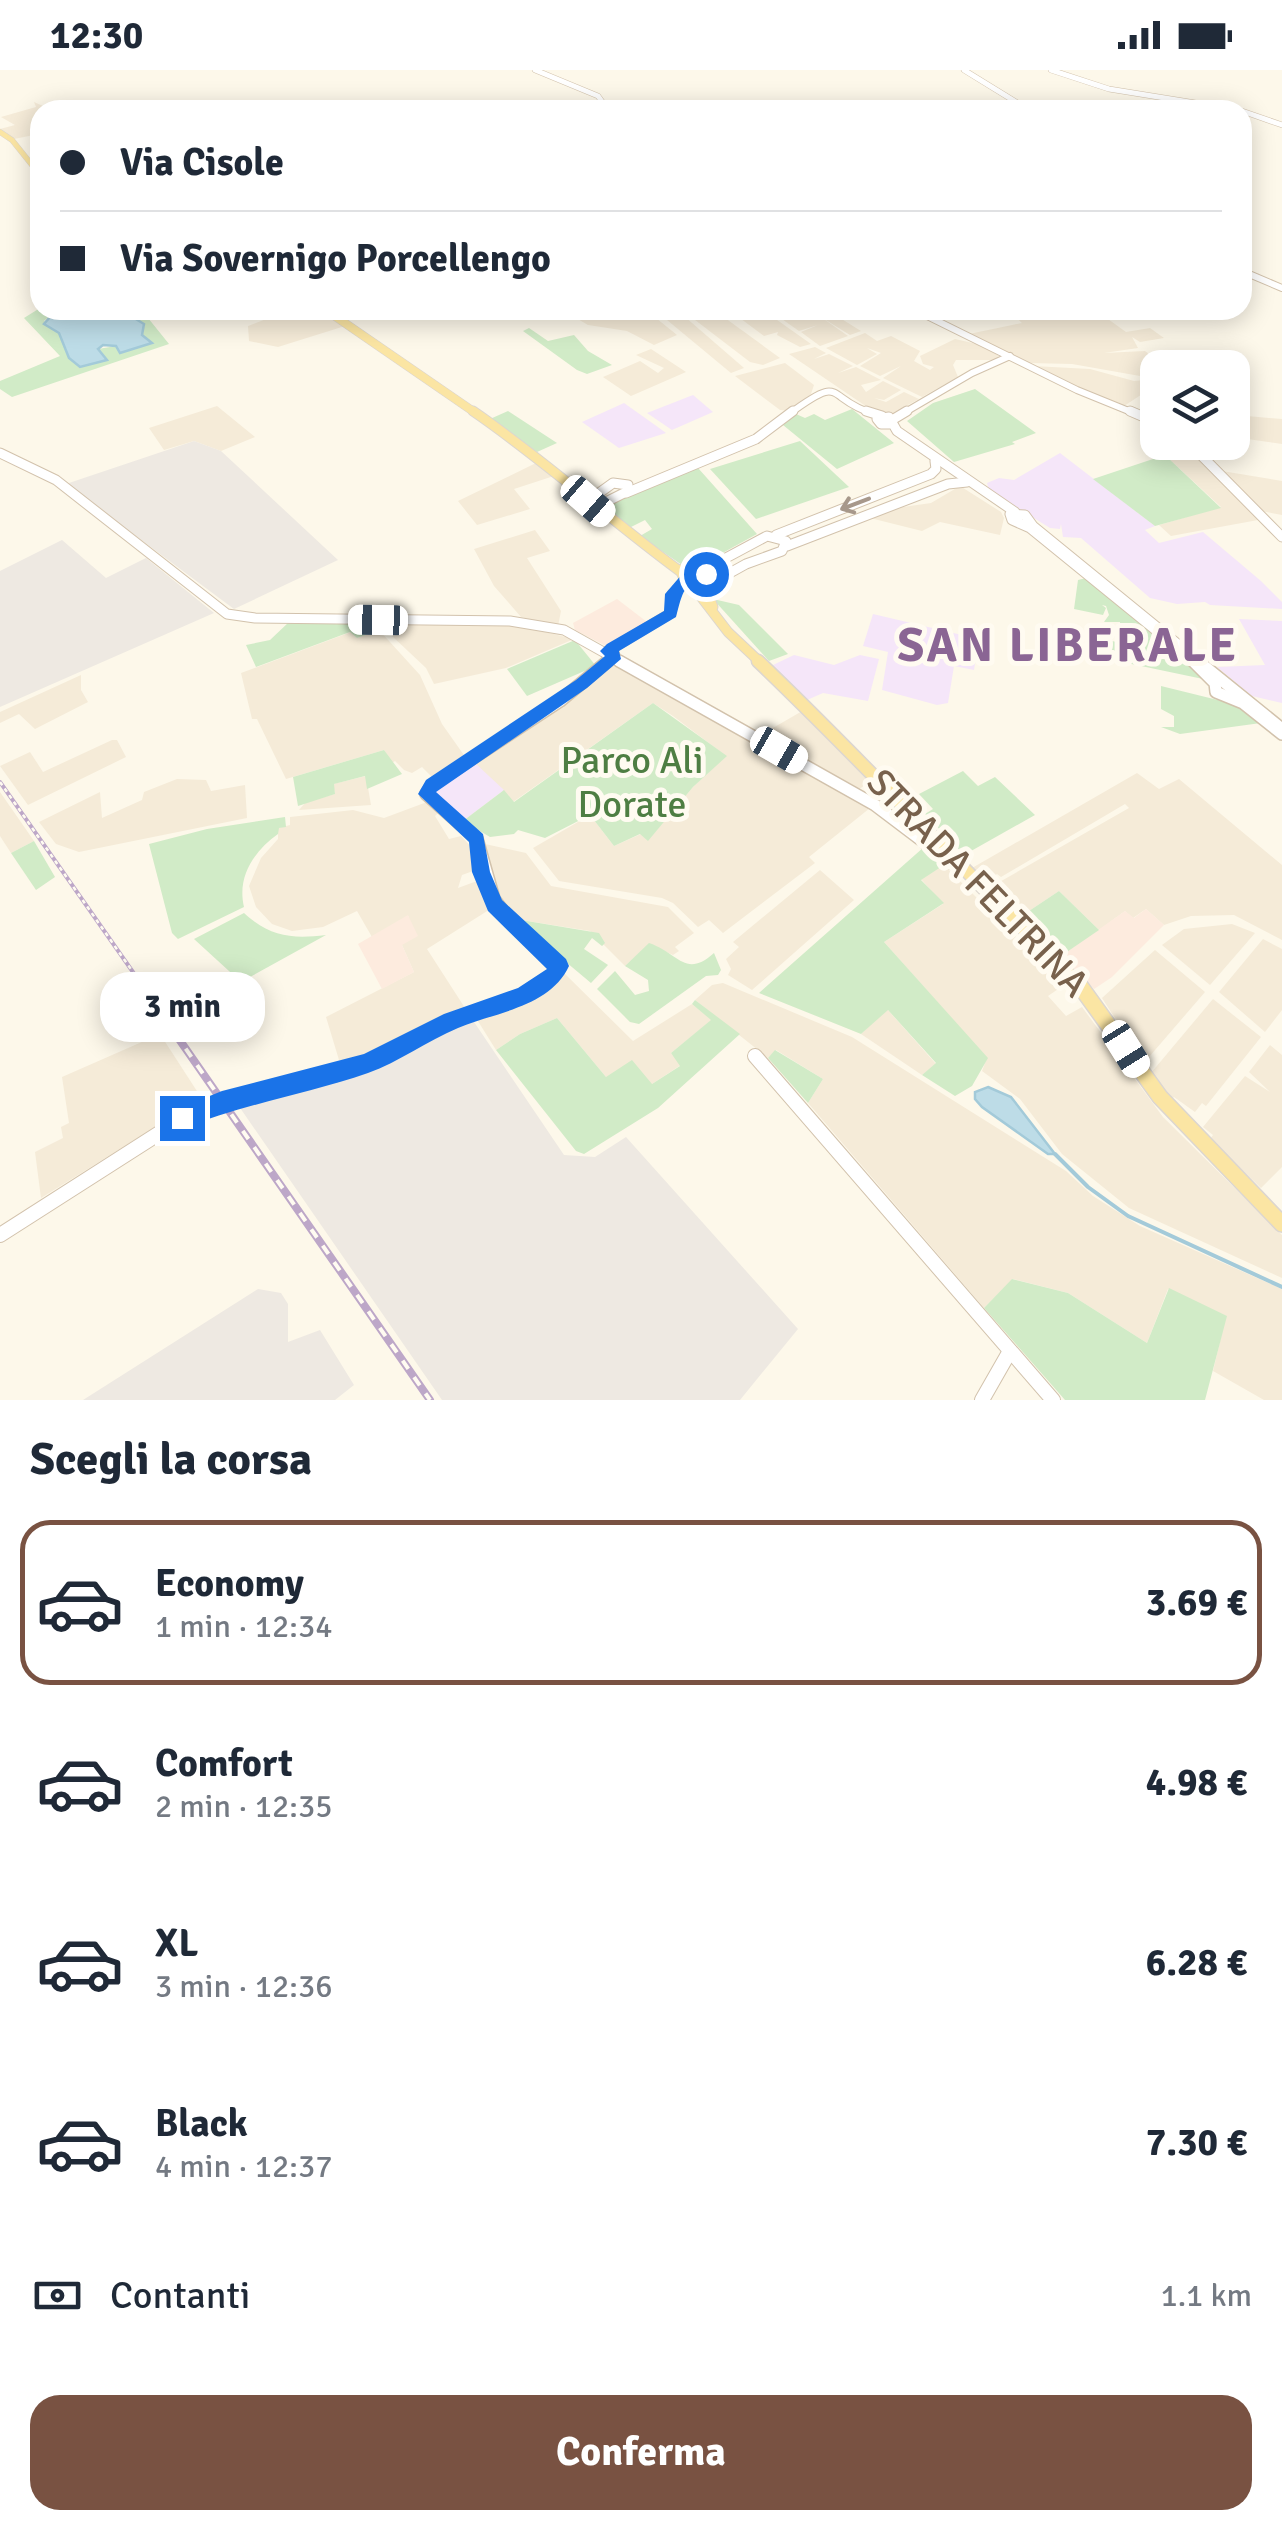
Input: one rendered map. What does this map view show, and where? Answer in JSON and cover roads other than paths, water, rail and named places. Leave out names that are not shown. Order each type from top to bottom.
[{"type":"main road","points":[[0,132],[12,140],[30,163]]},
{"type":"main road","name":"STRADA FELTRINA","points":[[341,320],[538,456],[579,493],[592,498],[605,516],[694,583],[705,607],[962,872],[1080,986],[1160,1098],[1282,1224]]},
{"type":"street","points":[[535,70],[602,100]]},
{"type":"street","points":[[964,70],[1013,100]]},
{"type":"street","points":[[1052,70],[1109,89],[1178,100]]},
{"type":"street","points":[[1252,114],[1282,126]]},
{"type":"street","points":[[1252,275],[1282,288]]},
{"type":"street","points":[[934,320],[1006,358],[1140,416]]},
{"type":"street","points":[[888,419],[1006,358]]},
{"type":"street","points":[[605,516],[606,502],[624,490],[753,441],[812,398],[838,393],[888,419],[1018,517],[1223,688],[1282,732]]},
{"type":"street","points":[[888,419],[934,461],[1018,517]]},
{"type":"street","points":[[0,452],[56,480],[227,614],[255,618],[519,621],[564,630],[612,653],[875,805],[962,872]]},
{"type":"street","points":[[1206,460],[1282,537]]},
{"type":"street","points":[[694,583],[762,540],[930,474],[936,469],[934,461]]},
{"type":"street","points":[[0,1235],[182,1118],[222,1102],[367,1063],[451,1021],[524,996],[554,975],[559,966],[494,906],[481,872],[477,839],[426,794],[432,785],[560,701],[612,653],[671,614],[672,594],[770,551],[948,484],[966,482]]},
{"type":"street","points":[[592,498],[608,488],[624,490]]},
{"type":"street","points":[[775,536],[786,540],[786,546]]},
{"type":"street","points":[[762,540],[763,548],[770,551]]},
{"type":"street","points":[[755,1056],[954,1280],[1053,1400]]},
{"type":"street","points":[[982,1400],[1010,1351]]},
{"type":"water","points":[[47,320],[138,320],[144,324],[142,335],[152,343],[120,353],[116,346],[103,345],[98,349],[107,360],[80,367],[69,358],[59,333],[44,324]]},
{"type":"water","points":[[988,1087],[1011,1097],[1055,1154],[1048,1154],[982,1107],[975,1092]]},
{"type":"waterway","points":[[1055,1154],[1088,1187],[1128,1216],[1282,1287]]},
{"type":"railway","points":[[0,782],[142,985]]},
{"type":"railway","points":[[140,983],[430,1400]]},
{"type":"district","name":"SAN LIBERALE","points":[[1068,645]]},
{"type":"park label","name":"Parco Ali Dorate","points":[[632,782]]}]
